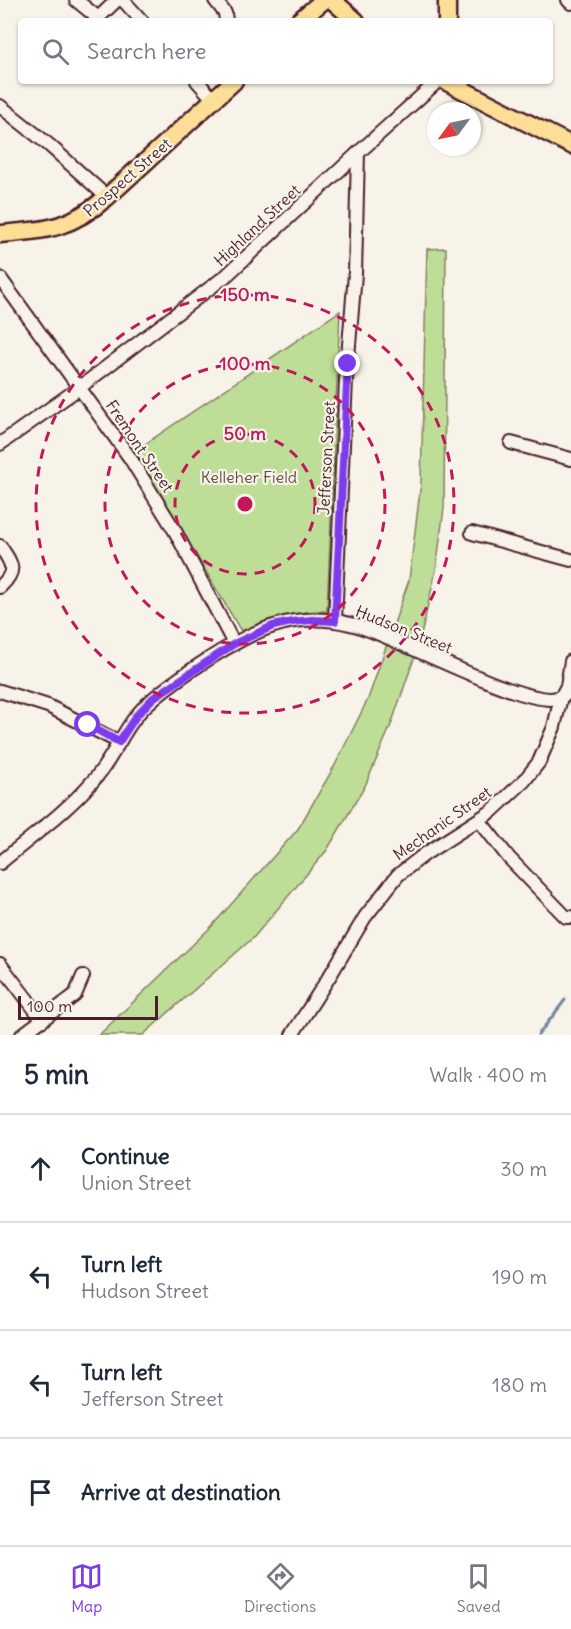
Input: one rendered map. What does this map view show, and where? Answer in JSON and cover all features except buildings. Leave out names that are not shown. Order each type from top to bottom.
[{"type":"main road","points":[[303,18],[324,0]]},
{"type":"main road","points":[[332,0],[353,18]]},
{"type":"main road","points":[[447,0],[447,18]]},
{"type":"main road","name":"Prospect Street","points":[[0,234],[61,226],[85,215],[231,84]]},
{"type":"main road","points":[[451,84],[571,145]]},
{"type":"street","points":[[76,0],[94,18]]},
{"type":"street","points":[[98,18],[117,0]]},
{"type":"street","points":[[123,0],[139,18]]},
{"type":"street","points":[[215,0],[225,13],[226,18]]},
{"type":"street","points":[[200,84],[214,100]]},
{"type":"street","name":"Highland Street","points":[[0,444],[79,388],[227,276],[435,84]]},
{"type":"street","points":[[1,108],[49,145],[107,197]]},
{"type":"street","name":"Jefferson Street","points":[[335,621],[346,380],[355,274],[358,153]]},
{"type":"street","name":"Fremont Street","points":[[0,278],[130,458],[153,494],[234,644]]},
{"type":"street","points":[[511,443],[571,459]]},
{"type":"street","points":[[471,533],[571,560]]},
{"type":"street","points":[[0,546],[11,563],[12,571],[8,580],[0,587]]},
{"type":"street","name":"Hudson Street","points":[[0,863],[77,798],[104,769],[136,716],[153,698],[234,644],[273,626],[312,620],[335,621],[369,630],[468,674],[507,688],[551,699],[568,687]]},
{"type":"street","name":"Mechanic Street","points":[[291,1035],[332,974],[365,917],[398,875],[507,798],[539,762],[568,687],[571,661]]},
{"type":"street","points":[[0,691],[48,705],[119,742]]},
{"type":"street","points":[[478,820],[541,892],[566,917],[571,917]]},
{"type":"street","points":[[0,964],[43,1020]]},
{"type":"street","points":[[22,1035],[75,995],[83,976]]},
{"type":"green space","points":[[446,248],[444,508],[436,570],[419,644],[391,725],[365,786],[327,850],[254,937],[143,1035],[99,1035],[211,927],[298,829],[334,767],[368,699],[409,580],[421,483],[427,249]]},
{"type":"green space","name":"Kelleher Field","points":[[340,311],[327,611],[294,614],[241,631],[135,451]]},
{"type":"waterway","points":[[538,1035],[565,1000]]},
{"type":"route","points":[[88,725],[119,742],[136,716],[153,698],[234,644],[273,626],[312,620],[335,621],[348,364]]}]
